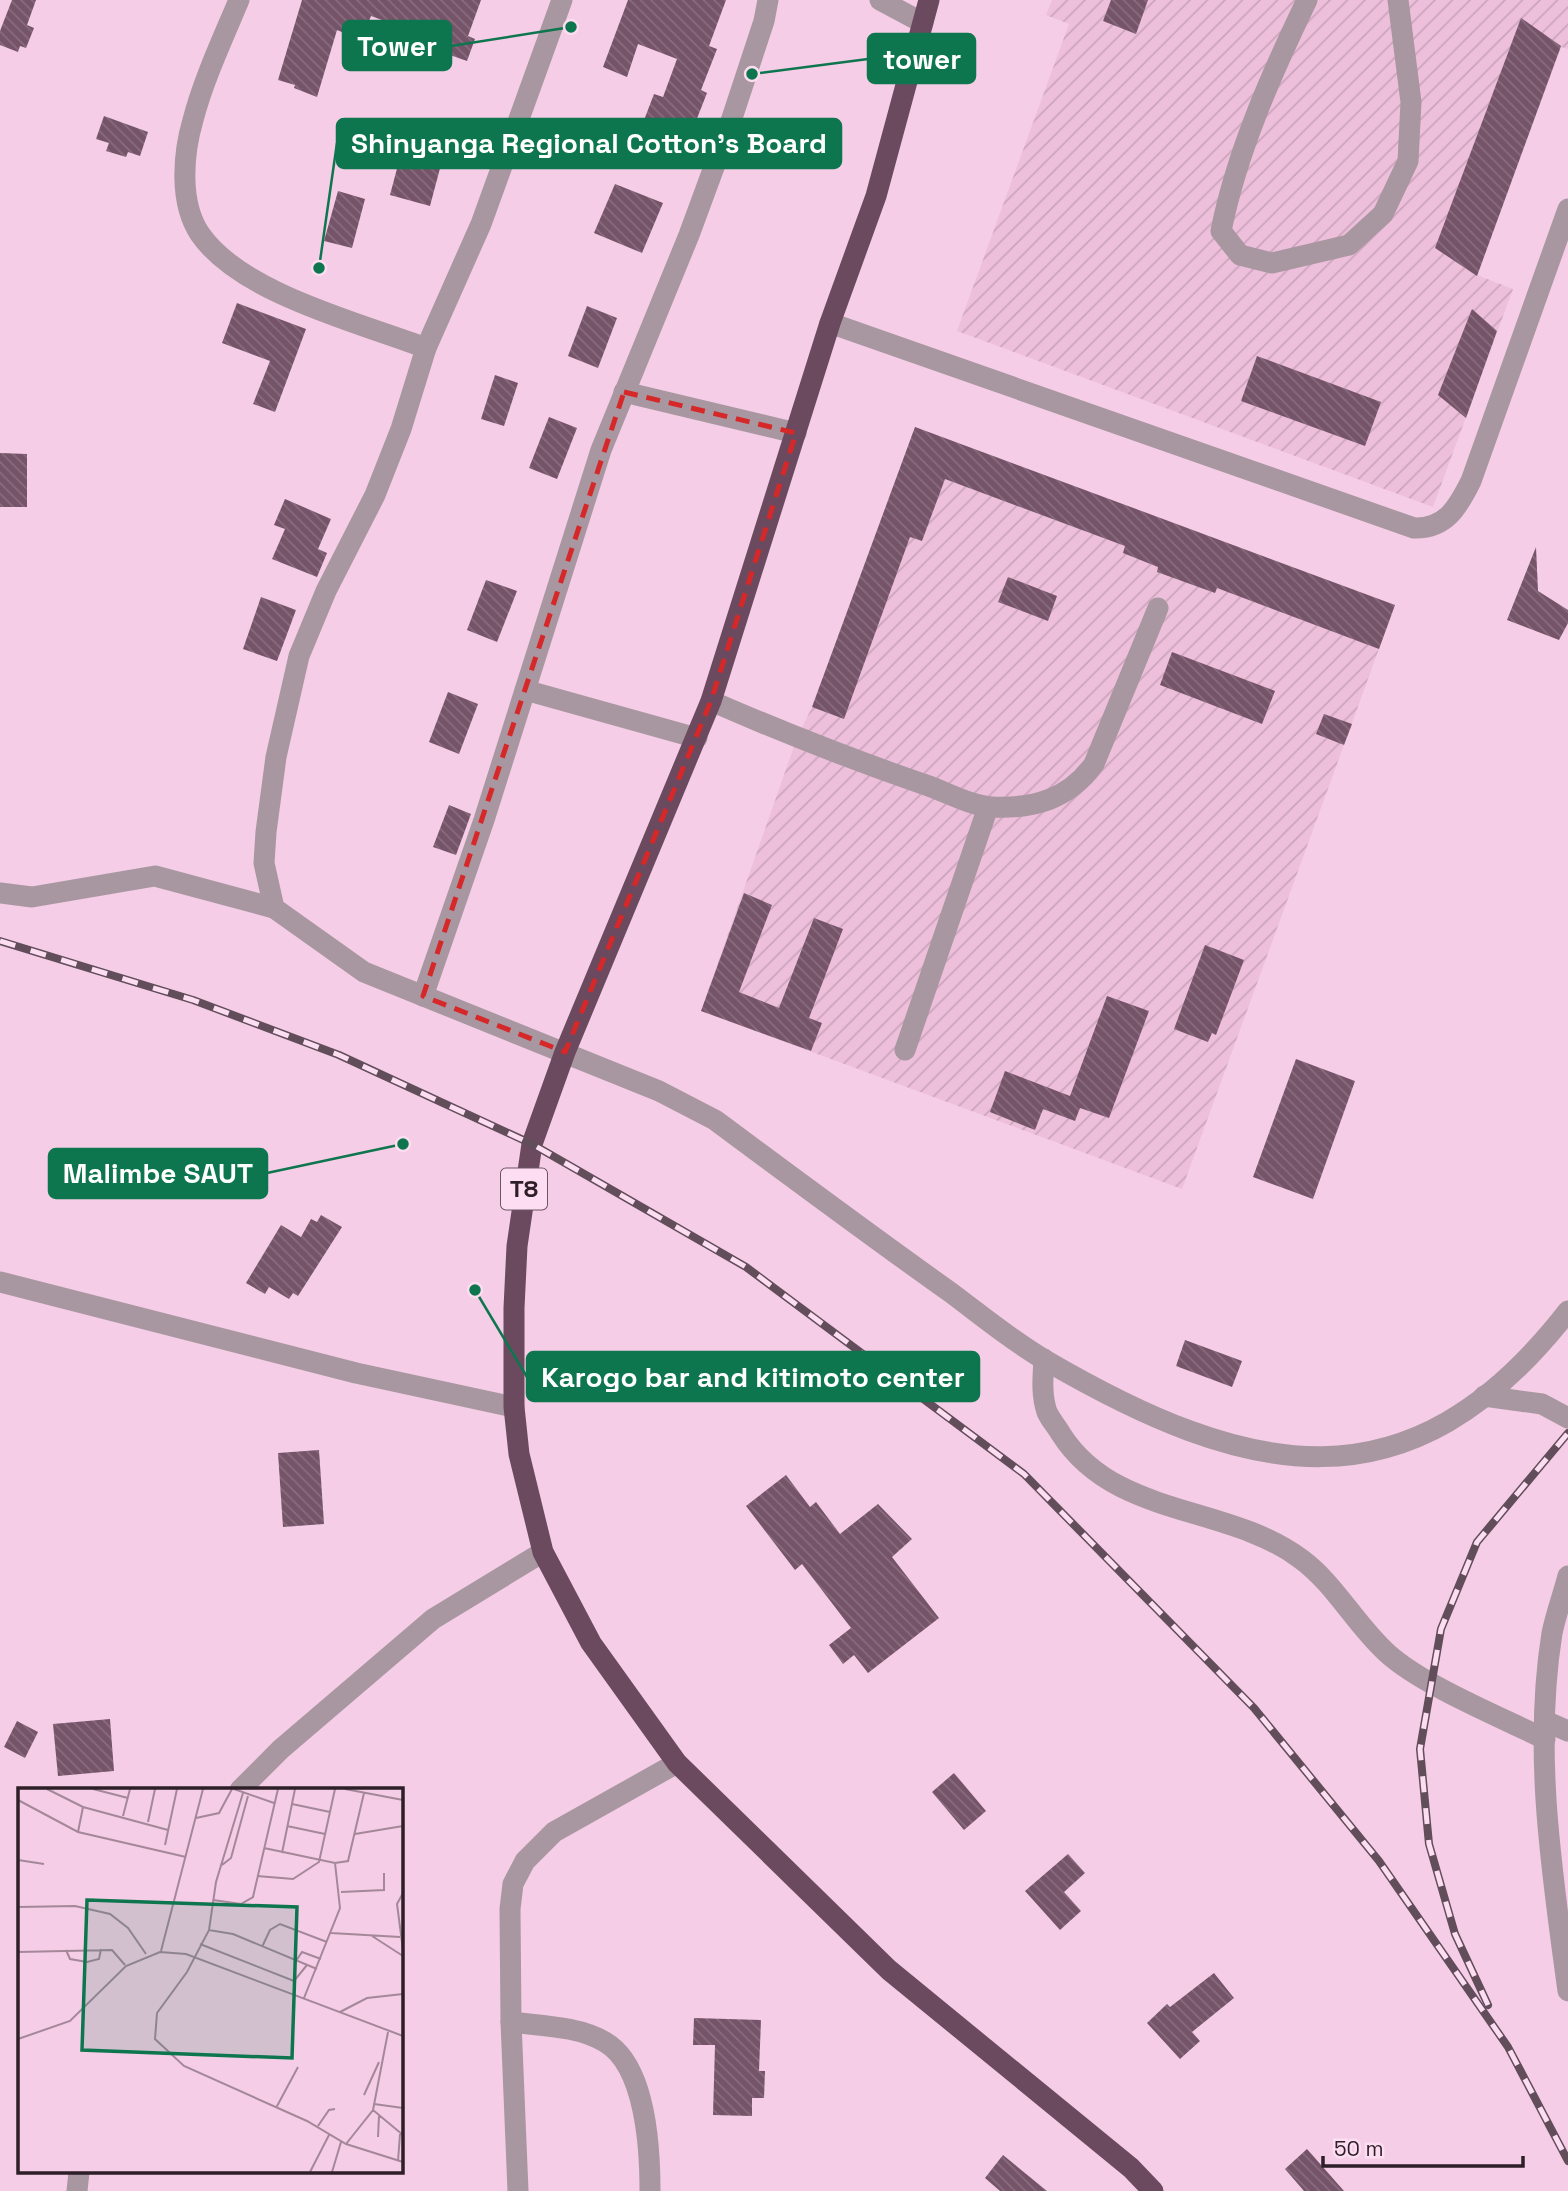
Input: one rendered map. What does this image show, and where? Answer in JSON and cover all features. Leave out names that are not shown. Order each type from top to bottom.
[{"type":"highway","name":"T8","points":[[929,0],[876,196],[830,323],[711,701],[565,1052],[532,1144],[523,1193],[514,1308],[514,1407],[519,1454],[543,1552],[591,1643],[677,1763],[889,1970],[1131,2168],[1153,2191]]},
{"type":"street","points":[[239,0],[192,120],[184,174],[191,214],[199,232],[216,254],[245,276],[319,310],[426,348]]},
{"type":"street","points":[[274,908],[264,863],[266,832],[276,757],[299,656],[326,591],[375,495],[401,429],[426,348],[481,224],[562,0]]},
{"type":"street","points":[[423,996],[525,690],[601,450],[690,235],[735,109],[764,21],[768,0]]},
{"type":"street","points":[[880,0],[923,23]]},
{"type":"street","points":[[1307,0],[1280,55],[1229,189],[1221,231],[1240,255],[1272,263],[1349,245],[1383,214],[1408,161],[1411,102],[1398,0]]},
{"type":"street","points":[[830,323],[1414,528],[1429,529],[1444,522],[1460,505],[1471,481],[1568,209]]},
{"type":"street","points":[[624,392],[796,433]]},
{"type":"street","points":[[711,701],[797,738],[988,807],[1027,807],[1046,802],[1083,780],[1094,764],[1158,608]]},
{"type":"street","points":[[525,690],[697,738]]},
{"type":"street","points":[[905,1049],[988,807]]},
{"type":"street","points":[[0,893],[32,897],[155,876],[274,908],[364,972],[659,1091],[715,1120],[1044,1359],[1155,1417],[1224,1444],[1283,1457],[1341,1456],[1389,1448],[1446,1423],[1485,1396],[1529,1356],[1568,1311]]},
{"type":"street","points":[[0,1282],[356,1373],[514,1407]]},
{"type":"street","points":[[1044,1359],[1043,1388],[1047,1412],[1071,1450],[1097,1474],[1153,1501],[1270,1539],[1302,1559],[1326,1581],[1388,1654],[1430,1681],[1545,1730],[1568,1731]]},
{"type":"street","points":[[1485,1396],[1542,1405],[1568,1418]]},
{"type":"street","points":[[242,1788],[281,1749],[433,1619],[543,1552]]},
{"type":"street","points":[[1568,1576],[1553,1632],[1545,1730],[1545,1785],[1568,1991]]},
{"type":"street","points":[[518,2191],[511,2022],[510,1909],[513,1884],[525,1861],[554,1832],[677,1763]]},
{"type":"street","points":[[511,2022],[566,2029],[608,2043],[628,2067],[639,2091],[650,2166],[650,2191]]},
{"type":"highlighted area","points":[[624,392],[796,433],[711,701],[565,1052],[423,996]]},
{"type":"shaded area","points":[[1052,0],[1568,0],[1568,49],[1561,47],[1477,275],[1513,289],[1433,507],[957,331],[1069,24],[1046,15]]},
{"type":"shaded area","points":[[915,427],[1395,605],[1182,1189],[701,1011],[797,738],[812,707]]},
{"type":"building","points":[[12,0],[36,0],[27,25],[34,28],[26,48],[20,46],[18,52],[0,45],[0,31]]},
{"type":"building","points":[[302,0],[481,0],[468,36],[475,39],[467,61],[450,55],[446,67],[419,56],[426,36],[371,16],[361,40],[337,30],[317,97],[294,88],[295,85],[278,80]]},
{"type":"building","points":[[628,0],[726,0],[709,46],[717,49],[701,90],[707,93],[694,126],[688,124],[675,158],[646,146],[651,132],[641,128],[654,94],[663,97],[677,59],[638,44],[627,77],[603,67]]},
{"type":"building","points":[[1111,0],[1148,0],[1136,34],[1103,21]]},
{"type":"building","points":[[1521,18],[1561,46],[1477,276],[1435,248]]},
{"type":"building","points":[[104,116],[148,132],[140,156],[128,152],[126,157],[106,151],[109,143],[96,139]]},
{"type":"building","points":[[403,146],[443,157],[430,206],[390,195]]},
{"type":"building","points":[[615,184],[663,203],[642,253],[594,233]]},
{"type":"building","points":[[338,191],[365,199],[352,248],[324,241]]},
{"type":"building","points":[[237,303],[306,329],[275,412],[253,404],[270,361],[222,343]]},
{"type":"building","points":[[587,306],[617,318],[598,368],[568,356]]},
{"type":"building","points":[[1472,309],[1497,331],[1466,418],[1438,395]]},
{"type":"building","points":[[1257,356],[1381,402],[1365,446],[1241,401]]},
{"type":"building","points":[[495,375],[518,383],[504,426],[481,419]]},
{"type":"building","points":[[549,417],[577,428],[557,479],[529,468]]},
{"type":"building","points":[[915,427],[1395,605],[1379,649],[1217,588],[1215,593],[1157,572],[1158,567],[1123,553],[1125,546],[945,479],[922,541],[910,537],[844,719],[812,707]]},
{"type":"building","points":[[0,453],[27,454],[27,507],[0,507]]},
{"type":"building","points":[[285,499],[331,519],[318,549],[327,553],[317,577],[272,559],[285,529],[274,525]]},
{"type":"building","points":[[1536,547],[1538,591],[1568,610],[1568,623],[1559,640],[1507,620]]},
{"type":"building","points":[[1008,577],[1057,596],[1048,621],[998,602]]},
{"type":"building","points":[[486,580],[517,591],[497,642],[467,630]]},
{"type":"building","points":[[261,597],[296,610],[277,661],[243,649]]},
{"type":"building","points":[[1172,652],[1275,691],[1262,724],[1160,685]]},
{"type":"building","points":[[448,692],[478,704],[459,754],[429,742]]},
{"type":"building","points":[[1324,714],[1352,724],[1344,745],[1316,734]]},
{"type":"building","points":[[449,805],[471,814],[456,855],[433,847]]},
{"type":"building","points":[[744,893],[772,905],[739,992],[779,1008],[814,918],[843,929],[809,1018],[822,1023],[811,1051],[701,1011]]},
{"type":"building","points":[[1205,945],[1244,960],[1216,1035],[1212,1033],[1208,1042],[1174,1029]]},
{"type":"building","points":[[1107,996],[1149,1011],[1109,1118],[1080,1108],[1075,1121],[1043,1109],[1035,1130],[990,1112],[1005,1071],[1070,1096]]},
{"type":"building","points":[[1296,1059],[1355,1081],[1313,1199],[1253,1177]]},
{"type":"building","points":[[321,1215],[342,1227],[298,1296],[293,1293],[289,1299],[269,1287],[265,1294],[246,1283],[281,1225],[301,1237],[311,1219],[317,1222]]},
{"type":"building","points":[[1185,1340],[1242,1361],[1232,1387],[1176,1366]]},
{"type":"building","points":[[319,1450],[324,1524],[283,1527],[278,1453]]},
{"type":"building","points":[[786,1475],[810,1507],[816,1502],[840,1534],[878,1504],[912,1539],[892,1557],[939,1618],[868,1673],[854,1655],[843,1664],[829,1645],[851,1628],[802,1564],[795,1570],[746,1506]]},
{"type":"building","points":[[110,1719],[114,1771],[58,1776],[53,1724]]},
{"type":"building","points":[[17,1721],[38,1732],[25,1758],[4,1747]]},
{"type":"building","points":[[954,1773],[986,1811],[964,1830],[932,1792]]},
{"type":"building","points":[[1068,1854],[1085,1873],[1064,1892],[1081,1911],[1060,1930],[1025,1891]]},
{"type":"building","points":[[1214,1973],[1234,1998],[1192,2032],[1200,2041],[1180,2059],[1147,2023],[1167,2004],[1170,2007]]},
{"type":"building","points":[[694,2018],[761,2020],[759,2071],[765,2071],[764,2098],[752,2098],[752,2116],[713,2115],[715,2045],[693,2045]]},
{"type":"building","points":[[1307,2149],[1344,2191],[1304,2191],[1285,2169]]},
{"type":"building","points":[[1003,2155],[1047,2191],[1000,2191],[985,2178]]},
{"type":"railway","points":[[0,941],[193,1000],[339,1055],[532,1144],[746,1267],[1024,1474],[1254,1708],[1379,1861],[1508,2047],[1568,2161]]},
{"type":"railway","points":[[1488,2005],[1455,1934],[1429,1844],[1420,1749],[1441,1629],[1477,1542],[1568,1433]]},
{"type":"place","name":"Tower","points":[[571,27]]},
{"type":"place","name":"tower","points":[[752,74]]},
{"type":"place","name":"Shinyanga Regional Cotton's Board","points":[[319,268]]},
{"type":"place","name":"Malimbe SAUT","points":[[403,1144]]},
{"type":"place","name":"Karogo bar and kitimoto center","points":[[475,1290]]}]
